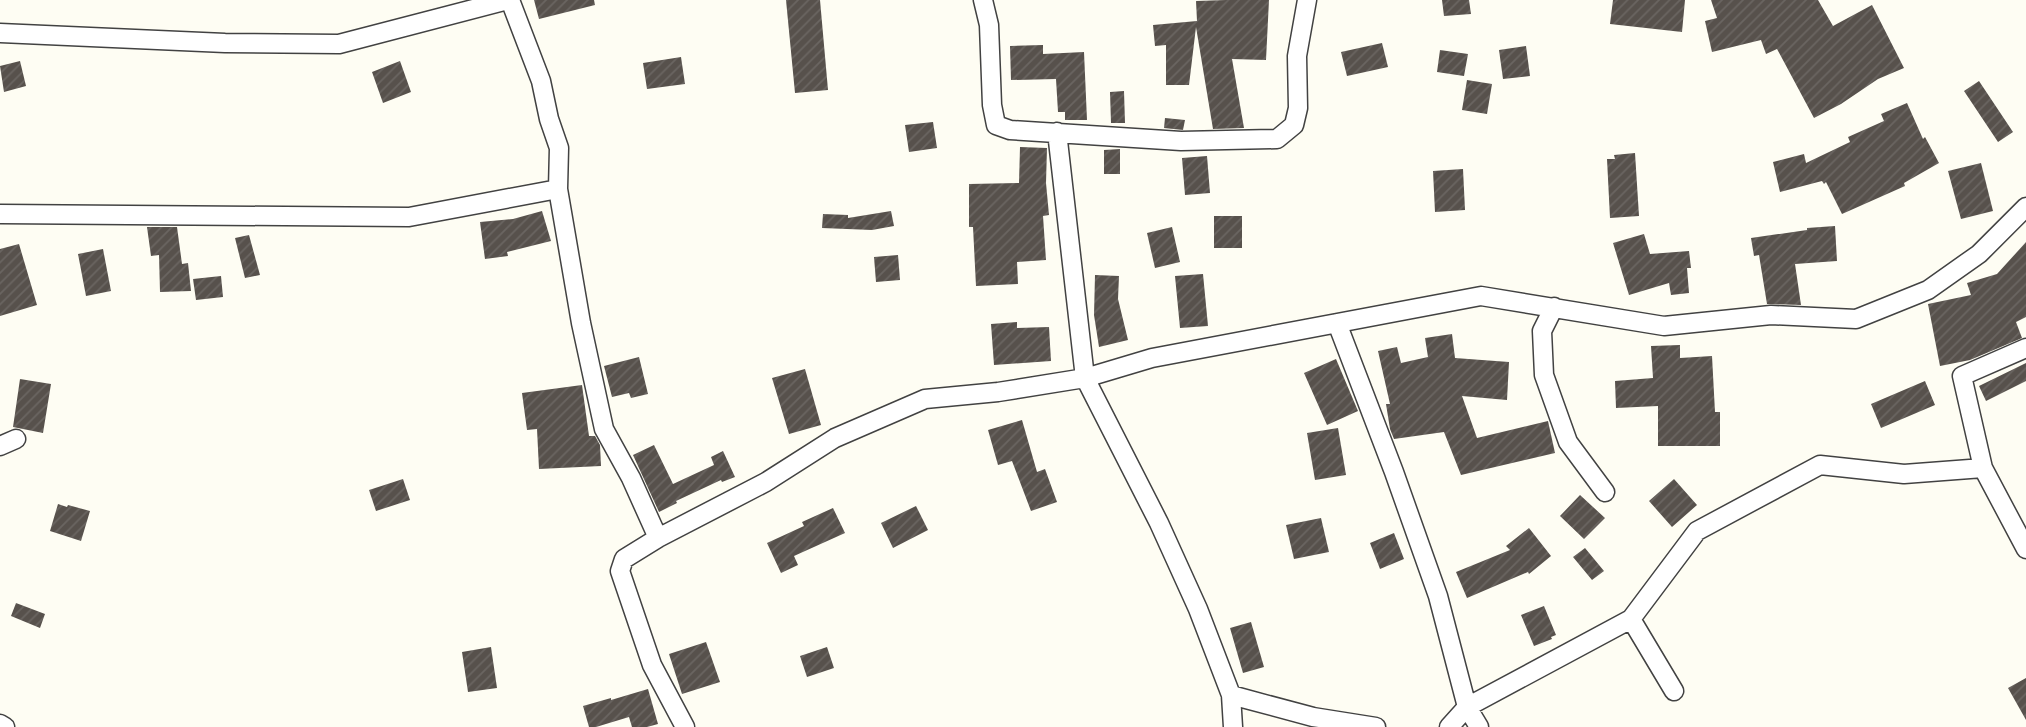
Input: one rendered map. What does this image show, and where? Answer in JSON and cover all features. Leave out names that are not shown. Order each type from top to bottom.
[{"type":"street","points":[[0,33],[225,43],[339,44],[509,0],[541,80],[549,119],[559,148],[558,189],[581,323],[604,429],[631,478],[658,538]]},
{"type":"street","points":[[983,0],[989,25],[992,104],[996,125],[1010,130],[1181,141],[1278,139],[1294,125],[1298,108],[1297,56],[1307,0]]},
{"type":"street","points":[[1057,132],[1084,378],[1159,523],[1198,609],[1231,695],[1233,727]]},
{"type":"street","points":[[0,214],[409,217],[558,189]]},
{"type":"street","points":[[685,727],[652,665],[620,571],[624,559],[658,538],[766,482],[835,438],[925,399],[999,392],[1084,378],[1152,358],[1481,296],[1664,326],[1771,314],[1856,319],[1928,290],[1979,254],[2026,207]]},
{"type":"street","points":[[1554,307],[1542,331],[1544,375],[1568,442],[1605,492]]},
{"type":"street","points":[[1337,323],[1438,596],[1467,707],[1479,727]]},
{"type":"street","points":[[2026,348],[1962,376],[1983,468],[2026,549]]},
{"type":"street","points":[[1448,727],[1467,707],[1631,619],[1697,531],[1820,465],[1904,474],[1983,468]]},
{"type":"street","points":[[1631,619],[1674,691]]},
{"type":"street","points":[[1231,695],[1313,717],[1376,727]]},
{"type":"building","points":[[534,0],[594,0],[595,5],[539,19]]},
{"type":"building","points":[[786,0],[820,0],[828,90],[795,93]]},
{"type":"building","points":[[1269,0],[1266,60],[1232,59],[1244,128],[1213,129],[1196,27],[1189,85],[1166,85],[1166,45],[1155,46],[1153,25],[1197,21],[1196,1]]},
{"type":"building","points":[[1442,0],[1469,0],[1471,14],[1444,16]]},
{"type":"building","points":[[1613,0],[1685,0],[1682,32],[1610,24]]},
{"type":"building","points":[[1711,0],[1818,0],[1833,26],[1872,5],[1904,68],[1878,79],[1814,118],[1777,49],[1766,54],[1761,40],[1712,52],[1705,21],[1717,18]]},
{"type":"building","points":[[1382,43],[1388,67],[1347,76],[1341,52]]},
{"type":"building","points":[[1043,45],[1043,54],[1084,52],[1087,120],[1065,120],[1065,112],[1058,112],[1056,79],[1011,80],[1010,46]]},
{"type":"building","points":[[1526,46],[1530,76],[1503,79],[1499,50]]},
{"type":"building","points":[[1440,50],[1468,54],[1464,76],[1437,72]]},
{"type":"building","points":[[681,57],[685,84],[647,89],[643,63]]},
{"type":"building","points":[[20,61],[26,86],[4,92],[0,66]]},
{"type":"building","points":[[400,61],[411,92],[383,103],[372,72]]},
{"type":"building","points":[[1467,80],[1492,84],[1487,114],[1462,110]]},
{"type":"building","points":[[1979,81],[2013,132],[1998,142],[1964,91]]},
{"type":"building","points":[[1124,91],[1125,123],[1111,123],[1110,92]]},
{"type":"building","points":[[1907,103],[1923,139],[1925,137],[1939,163],[1904,183],[1905,186],[1842,214],[1826,182],[1780,192],[1773,162],[1804,154],[1806,163],[1850,142],[1848,137],[1884,121],[1881,114]]},
{"type":"building","points":[[1165,118],[1185,120],[1183,130],[1164,128]]},
{"type":"building","points":[[933,122],[937,148],[909,152],[905,125]]},
{"type":"building","points":[[1020,147],[1047,148],[1049,215],[1043,216],[1046,260],[1017,262],[1018,284],[976,286],[973,227],[969,227],[969,184],[1019,183]]},
{"type":"building","points":[[1120,149],[1120,174],[1104,174],[1104,150]]},
{"type":"building","points":[[1635,153],[1639,216],[1610,218],[1607,159],[1615,159],[1614,155]]},
{"type":"building","points":[[1207,156],[1210,193],[1185,195],[1182,158]]},
{"type":"building","points":[[1981,163],[1993,211],[1961,219],[1948,171]]},
{"type":"building","points":[[1463,169],[1465,210],[1435,212],[1433,171]]},
{"type":"building","points":[[542,211],[551,241],[507,252],[508,256],[485,259],[480,222],[513,219]]},
{"type":"building","points":[[891,211],[894,226],[872,230],[822,228],[823,214],[848,215],[848,218]]},
{"type":"building","points":[[1214,216],[1242,216],[1242,248],[1214,248]]},
{"type":"building","points":[[1835,226],[1837,261],[1795,264],[1801,305],[1767,304],[1759,255],[1754,256],[1751,238]]},
{"type":"building","points":[[147,227],[177,227],[182,264],[188,263],[191,291],[160,292],[159,255],[151,256]]},
{"type":"building","points":[[1172,227],[1180,262],[1155,268],[1147,233]]},
{"type":"building","points":[[1644,234],[1650,254],[1689,251],[1689,293],[1671,295],[1669,283],[1629,295],[1613,243]]},
{"type":"building","points":[[249,235],[260,275],[245,278],[235,238]]},
{"type":"building","points":[[2026,242],[2026,317],[2016,322],[2022,338],[1970,360],[1940,366],[1928,304],[1971,295],[1967,283],[1997,274]]},
{"type":"building","points":[[19,244],[37,305],[0,316],[0,249]]},
{"type":"building","points":[[103,249],[111,291],[86,296],[78,254]]},
{"type":"building","points":[[898,255],[900,280],[876,282],[874,257]]},
{"type":"building","points":[[1203,274],[1208,326],[1180,328],[1175,276]]},
{"type":"building","points":[[1095,275],[1119,276],[1118,299],[1128,340],[1099,347],[1094,315]]},
{"type":"building","points":[[221,276],[223,297],[196,300],[193,279]]},
{"type":"building","points":[[1017,322],[1017,328],[1049,327],[1051,361],[994,365],[991,324]]},
{"type":"building","points":[[1452,334],[1455,358],[1509,362],[1507,400],[1462,396],[1477,438],[1548,421],[1555,453],[1461,475],[1444,432],[1394,439],[1386,404],[1390,404],[1378,351],[1397,347],[1401,363],[1428,357],[1425,338]]},
{"type":"building","points":[[1680,345],[1680,358],[1712,356],[1715,412],[1720,412],[1720,446],[1658,446],[1658,406],[1616,408],[1615,381],[1653,378],[1651,346]]},
{"type":"building","points":[[639,357],[648,394],[631,398],[629,393],[612,397],[604,366]]},
{"type":"building","points":[[1336,359],[1358,411],[1327,425],[1304,373]]},
{"type":"building","points":[[2026,363],[2026,381],[1986,401],[1979,386]]},
{"type":"building","points":[[805,369],[821,425],[789,434],[772,378]]},
{"type":"building","points":[[20,379],[51,384],[43,433],[13,427]]},
{"type":"building","points":[[1925,381],[1935,405],[1881,428],[1871,404]]},
{"type":"building","points":[[582,385],[589,436],[595,436],[600,445],[601,466],[539,469],[537,429],[527,430],[522,393]]},
{"type":"building","points":[[1022,420],[1037,472],[1045,469],[1057,502],[1031,511],[1012,461],[998,465],[988,430]]},
{"type":"building","points":[[1338,428],[1346,475],[1315,480],[1307,433]]},
{"type":"building","points":[[654,445],[673,484],[714,465],[711,457],[723,451],[735,477],[722,482],[721,480],[659,512],[633,455]]},
{"type":"building","points":[[403,479],[410,500],[376,511],[369,490]]},
{"type":"building","points":[[1674,479],[1697,505],[1672,527],[1649,501]]},
{"type":"building","points":[[1580,495],[1605,518],[1584,539],[1560,516]]},
{"type":"building","points":[[58,504],[90,511],[81,541],[50,531]]},
{"type":"building","points":[[916,506],[928,530],[893,548],[881,523]]},
{"type":"building","points":[[833,508],[845,533],[794,556],[798,565],[781,573],[767,543],[804,526],[802,522]]},
{"type":"building","points":[[1321,518],[1329,552],[1294,559],[1286,525]]},
{"type":"building","points":[[1529,528],[1551,556],[1529,574],[1528,572],[1467,598],[1456,572],[1510,550],[1506,546]]},
{"type":"building","points":[[1394,533],[1404,559],[1380,569],[1370,543]]},
{"type":"building","points":[[1585,548],[1604,571],[1592,580],[1573,557]]},
{"type":"building","points":[[16,603],[45,614],[40,628],[11,616]]},
{"type":"building","points":[[1544,606],[1556,635],[1534,646],[1521,615]]},
{"type":"building","points":[[1251,622],[1264,667],[1243,673],[1230,628]]},
{"type":"building","points":[[706,642],[720,682],[682,694],[669,654]]},
{"type":"building","points":[[491,647],[497,688],[468,692],[462,652]]},
{"type":"building","points":[[827,647],[834,668],[807,677],[800,656]]},
{"type":"building","points":[[2026,678],[2026,720],[2008,688]]},
{"type":"building","points":[[648,689],[658,724],[632,727],[629,717],[589,727],[583,706]]}]
